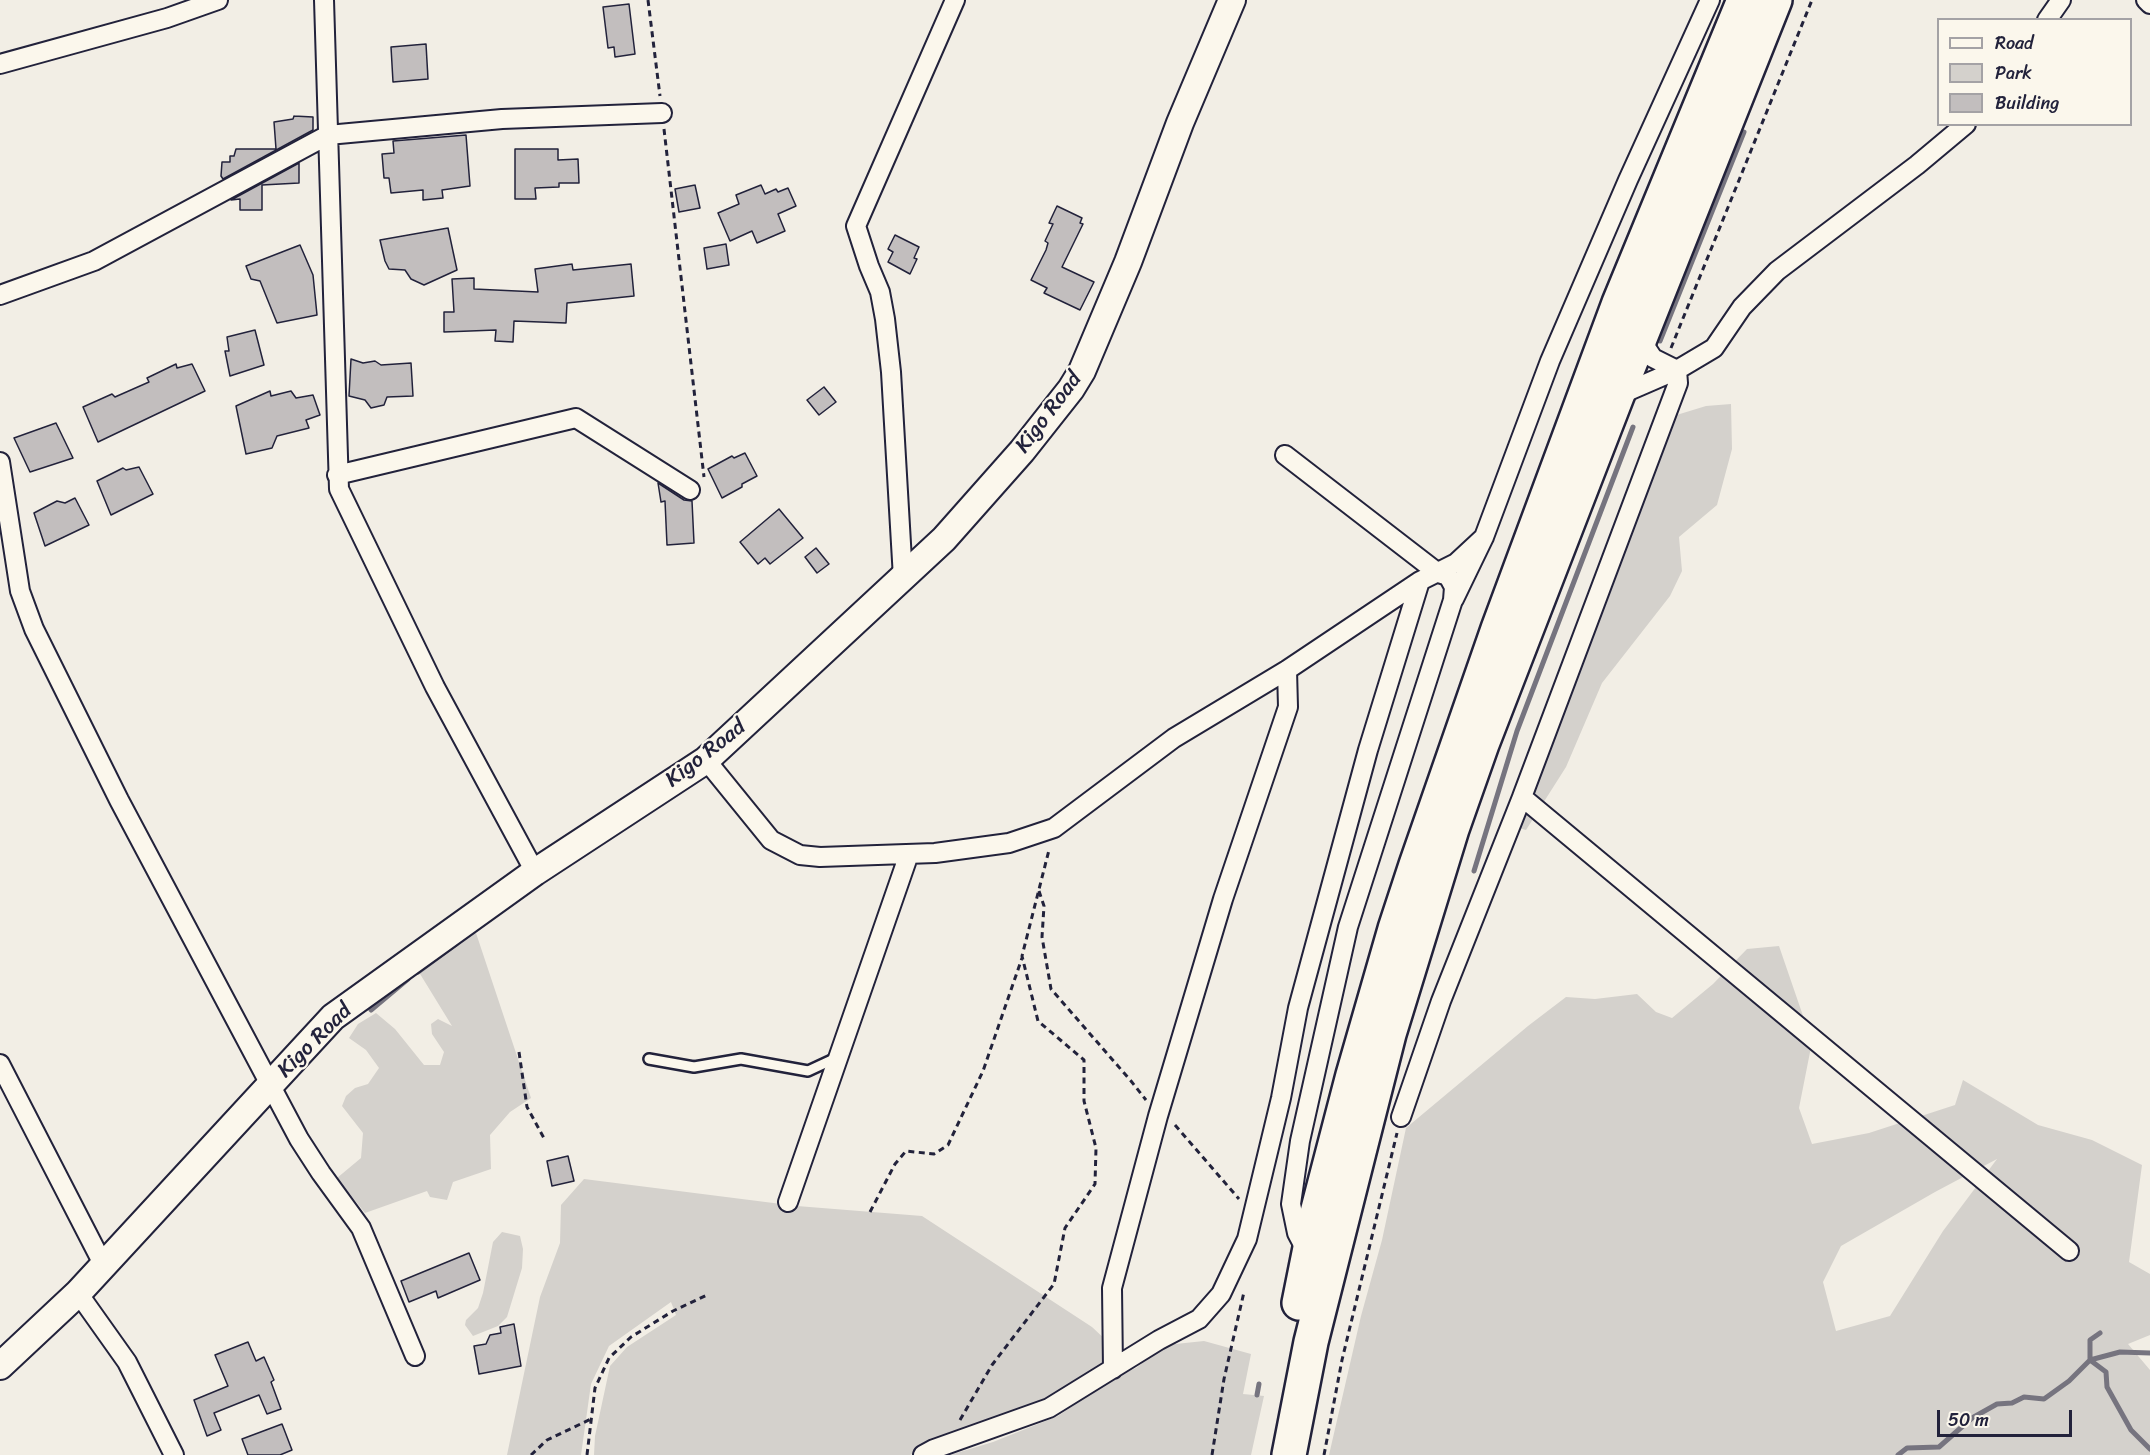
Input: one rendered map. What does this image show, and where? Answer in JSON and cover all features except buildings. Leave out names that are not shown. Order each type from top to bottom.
[{"type":"highway","points":[[1269,1455],[1317,1213],[1353,1075],[1395,929],[1467,717],[1619,303],[1744,0]]},
{"type":"highway","points":[[1289,1455],[1311,1342],[1361,1141],[1389,1034],[1452,829],[1482,744],[1617,396],[1775,0]]},
{"type":"street","points":[[0,64],[167,18],[218,0]]},
{"type":"street","points":[[324,0],[339,489],[435,687],[535,872]]},
{"type":"street","points":[[903,578],[891,372],[885,319],[880,292],[856,226],[955,0]]},
{"type":"street","name":"Kigo Road","points":[[0,1366],[104,1266],[333,1017],[535,872],[706,760],[944,538],[1022,451],[1071,389],[1082,370],[1128,262],[1180,123],[1232,0]]},
{"type":"street","points":[[1309,1255],[1297,1233],[1291,1204],[1302,1130],[1348,927],[1453,600],[1484,537],[1551,361],[1710,0]]},
{"type":"street","points":[[2048,18],[2061,0]]},
{"type":"street","points":[[2146,0],[2150,4]]},
{"type":"street","points":[[0,295],[94,261],[328,135],[502,119],[662,113]]},
{"type":"street","points":[[1617,396],[1671,367],[1714,348],[1742,307],[1777,271],[1908,172],[1964,126]]},
{"type":"street","points":[[1401,1117],[1441,1001],[1522,798],[1678,383],[1671,367],[1653,358],[1647,349],[1642,332]]},
{"type":"street","points":[[338,475],[576,418],[697,486]]},
{"type":"street","points":[[1285,455],[1438,573],[1448,576],[1454,587],[1453,600]]},
{"type":"street","points":[[0,462],[20,591],[34,629],[119,800],[271,1085],[321,1173],[361,1227],[415,1356]]},
{"type":"street","points":[[706,760],[771,840],[800,855],[820,857],[935,853],[1009,843],[1054,828],[1174,738],[1287,670],[1420,581],[1456,563],[1484,537]]},
{"type":"street","points":[[923,1455],[1049,1408],[1160,1340],[1199,1319],[1221,1294],[1247,1239],[1281,1098],[1298,1008],[1368,750],[1420,581]]},
{"type":"street","points":[[1113,1369],[1112,1288],[1158,1116],[1223,899],[1288,707],[1287,670]]},
{"type":"street","points":[[1522,798],[2069,1251]]},
{"type":"street","points":[[788,1202],[909,854]]},
{"type":"street","points":[[0,1065],[104,1266]]},
{"type":"street","points":[[78,1293],[128,1362],[174,1455]]},
{"type":"lane","points":[[649,1059],[694,1067],[741,1059],[808,1071],[839,1057]]},
{"type":"path","points":[[648,0],[662,113],[697,486]]},
{"type":"path","points":[[1671,367],[1812,0]]},
{"type":"path","points":[[870,1212],[895,1164],[906,1151],[934,1154],[948,1145],[983,1071],[1022,957],[1054,828]]},
{"type":"path","points":[[1039,889],[1044,906],[1042,937],[1051,989],[1131,1081],[1158,1116],[1176,1126],[1253,1215]]},
{"type":"path","points":[[946,1446],[992,1365],[1054,1284],[1065,1228],[1095,1184],[1096,1148],[1084,1101],[1084,1060],[1038,1020],[1022,957]]},
{"type":"path","points":[[519,1053],[527,1107],[545,1140]]},
{"type":"path","points":[[1323,1455],[1342,1360],[1401,1117]]},
{"type":"path","points":[[1212,1455],[1224,1380],[1244,1289]]},
{"type":"path","points":[[587,1455],[595,1388],[609,1358],[631,1337],[708,1293]]},
{"type":"path","points":[[531,1455],[547,1440],[591,1419]]},
{"type":"green space","points":[[1731,404],[1732,449],[1717,505],[1679,537],[1682,571],[1670,596],[1602,683],[1566,767],[1526,830],[1513,826],[1670,417],[1706,406]]},
{"type":"green space","points":[[474,927],[531,1098],[510,1112],[490,1135],[491,1169],[453,1182],[447,1200],[430,1197],[427,1191],[365,1213],[337,1178],[361,1158],[363,1133],[342,1106],[346,1096],[355,1088],[368,1084],[379,1068],[366,1050],[349,1038],[358,1024],[376,1013],[395,1029],[424,1065],[440,1065],[444,1052],[432,1034],[431,1024],[438,1019],[452,1026],[417,969]]},
{"type":"green space","points":[[1779,946],[1812,1042],[1799,1108],[1812,1144],[1869,1133],[1955,1105],[1963,1080],[2038,1125],[2092,1140],[2142,1165],[2129,1262],[2150,1274],[2150,1335],[2128,1344],[2150,1370],[2150,1455],[1329,1455],[1361,1316],[1382,1240],[1406,1128],[1566,997],[1595,999],[1637,994],[1656,1012],[1672,1018],[1713,984],[1747,949]],"holes":[[[1997,1159],[1943,1231],[1890,1316],[1836,1331],[1823,1282],[1841,1246]]]},
{"type":"green space","points":[[584,1179],[797,1206],[922,1216],[1092,1327],[1108,1342],[1107,1360],[1098,1369],[1055,1399],[910,1455],[594,1455],[595,1436],[610,1366],[627,1347],[676,1315],[671,1302],[609,1346],[591,1384],[581,1455],[507,1455],[540,1297],[560,1243],[561,1205]]},
{"type":"green space","points":[[502,1232],[520,1236],[523,1249],[522,1268],[507,1317],[498,1326],[473,1336],[465,1325],[466,1320],[478,1308],[493,1242]]},
{"type":"green space","points":[[1204,1341],[1251,1354],[1243,1394],[1264,1396],[1251,1455],[950,1455],[993,1442],[1058,1416],[1111,1379],[1136,1368],[1166,1345]]},
{"type":"waterway","points":[[1660,341],[1744,132]]},
{"type":"waterway","points":[[1474,871],[1517,731],[1633,427]]},
{"type":"waterway","points":[[418,972],[456,944]]},
{"type":"waterway","points":[[371,1010],[408,979]]},
{"type":"waterway","points":[[2100,1333],[2090,1340],[2090,1360],[2106,1372],[2107,1387],[2131,1430],[2150,1449]]},
{"type":"waterway","points":[[1898,1455],[1907,1448],[1939,1447],[1972,1418],[1997,1404],[2012,1403],[2024,1397],[2044,1399],[2069,1381],[2090,1360],[2120,1352],[2150,1353]]},
{"type":"waterway","points":[[1257,1395],[1259,1384]]}]
